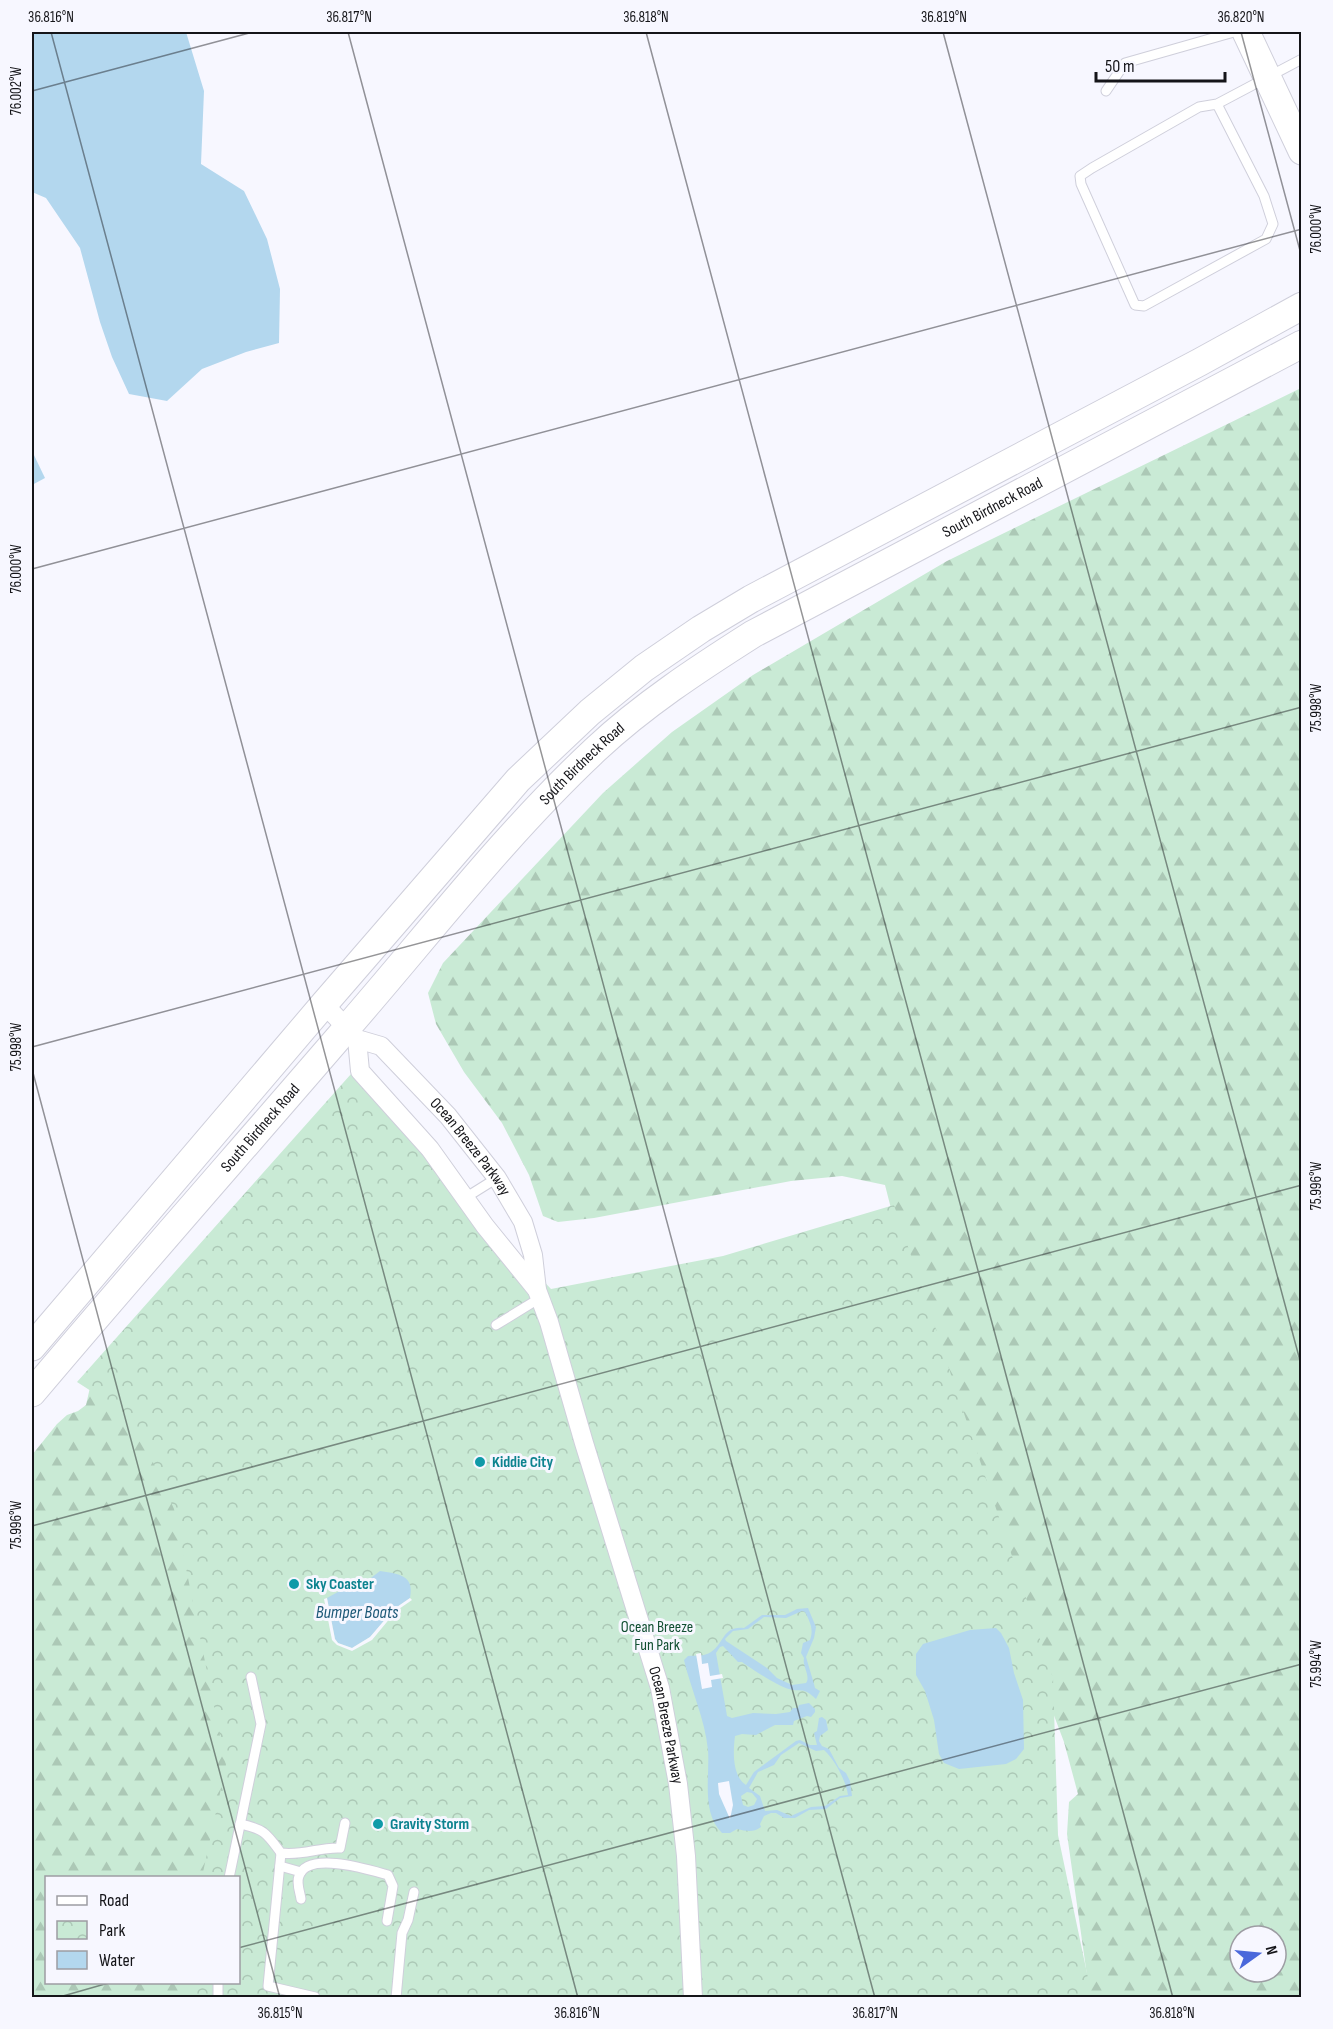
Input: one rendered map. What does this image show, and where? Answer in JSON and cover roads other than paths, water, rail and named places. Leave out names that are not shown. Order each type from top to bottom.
[{"type":"main road","points":[[1246,32],[1302,151]]},
{"type":"main road","name":"South Birdneck Road","points":[[32,1347],[518,780],[590,712],[644,668],[701,629],[751,599],[1302,306]]},
{"type":"main road","name":"South Birdneck Road","points":[[32,1393],[352,1033],[504,843],[597,748],[646,707],[698,669],[753,634],[1302,344]]},
{"type":"street","name":"Ocean Breeze Parkway","points":[[324,1004],[352,1033],[381,1046],[448,1116],[497,1178],[522,1222],[533,1255],[538,1294],[549,1322],[660,1688],[678,1784],[686,1856],[693,1998]]},
{"type":"street","name":"Ocean Breeze Parkway","points":[[352,1033],[360,1071],[430,1149],[485,1226],[538,1294]]},
{"type":"lane","points":[[1106,90],[1125,63],[1234,32]]},
{"type":"lane","points":[[1217,104],[1264,196],[1273,224],[1271,230],[1266,239],[1144,306],[1135,305],[1081,184],[1080,176],[1199,107],[1217,104],[1302,59]]},
{"type":"lane","points":[[465,1198],[497,1178]]},
{"type":"lane","points":[[496,1325],[538,1294]]},
{"type":"lane","points":[[229,1876],[261,1724],[251,1677]]},
{"type":"lane","points":[[281,1853],[297,1855],[327,1848],[340,1848],[345,1823]]},
{"type":"lane","points":[[240,1824],[258,1828],[267,1833],[281,1853],[268,1986],[315,1997]]},
{"type":"lane","points":[[301,1899],[298,1883],[301,1872],[311,1865],[331,1862],[388,1875],[393,1886],[387,1921]]},
{"type":"lane","points":[[280,1866],[301,1872]]},
{"type":"lane","points":[[396,1998],[402,1934],[408,1920],[414,1892]]},
{"type":"water","points":[[32,32],[186,32],[204,91],[201,164],[244,191],[267,239],[280,289],[279,343],[246,352],[202,369],[167,401],[129,394],[112,357],[100,322],[80,248],[46,198],[32,192]]},
{"type":"water","points":[[32,451],[45,478],[32,485]]},
{"type":"water","name":"Bumper Boats","points":[[380,1571],[398,1575],[407,1580],[411,1590],[410,1598],[394,1609],[370,1637],[352,1648],[338,1643],[335,1639],[327,1598],[354,1583],[367,1581]]},
{"type":"water","points":[[808,1608],[816,1627],[806,1657],[815,1688],[820,1691],[816,1699],[805,1691],[789,1689],[778,1684],[742,1662],[738,1662],[723,1646],[716,1653],[727,1716],[732,1718],[753,1713],[790,1712],[799,1705],[809,1703],[815,1709],[811,1717],[807,1716],[794,1721],[793,1725],[775,1725],[756,1735],[735,1736],[734,1756],[738,1776],[746,1785],[754,1772],[796,1741],[817,1745],[814,1733],[817,1731],[819,1718],[822,1717],[826,1720],[828,1730],[820,1736],[819,1741],[822,1746],[829,1749],[839,1768],[846,1773],[850,1781],[852,1796],[840,1798],[826,1809],[809,1810],[795,1818],[784,1818],[771,1813],[764,1816],[761,1827],[755,1830],[737,1829],[730,1833],[722,1833],[715,1825],[711,1815],[706,1738],[684,1660],[688,1656],[708,1654],[716,1648],[728,1632],[744,1628],[762,1615],[785,1615],[797,1609]],"holes":[[[802,1611],[805,1612],[811,1629],[810,1640],[803,1643],[801,1653],[807,1674],[806,1683],[792,1685],[777,1678],[767,1668],[725,1639],[733,1631],[748,1629],[764,1617],[786,1618]],[[799,1743],[816,1751],[824,1750],[839,1771],[848,1795],[840,1796],[825,1806],[811,1807],[791,1816],[777,1810],[765,1811],[760,1796],[749,1788],[758,1772],[774,1765],[781,1755]],[[747,1792],[752,1793],[757,1799],[754,1805],[748,1807],[743,1805],[741,1796]]]},
{"type":"water","points":[[996,1628],[1009,1648],[1023,1700],[1024,1749],[1016,1759],[1006,1764],[959,1769],[944,1763],[939,1754],[934,1720],[925,1691],[916,1675],[916,1654],[923,1644],[970,1630]]},
{"type":"place","name":"Kiddie City","points":[[480,1462]]},
{"type":"place","name":"Sky Coaster","points":[[294,1584]]},
{"type":"place","name":"Gravity Storm","points":[[378,1824]]},
{"type":"park label","name":"Ocean Breeze Fun Park","points":[[657,1636]]}]
